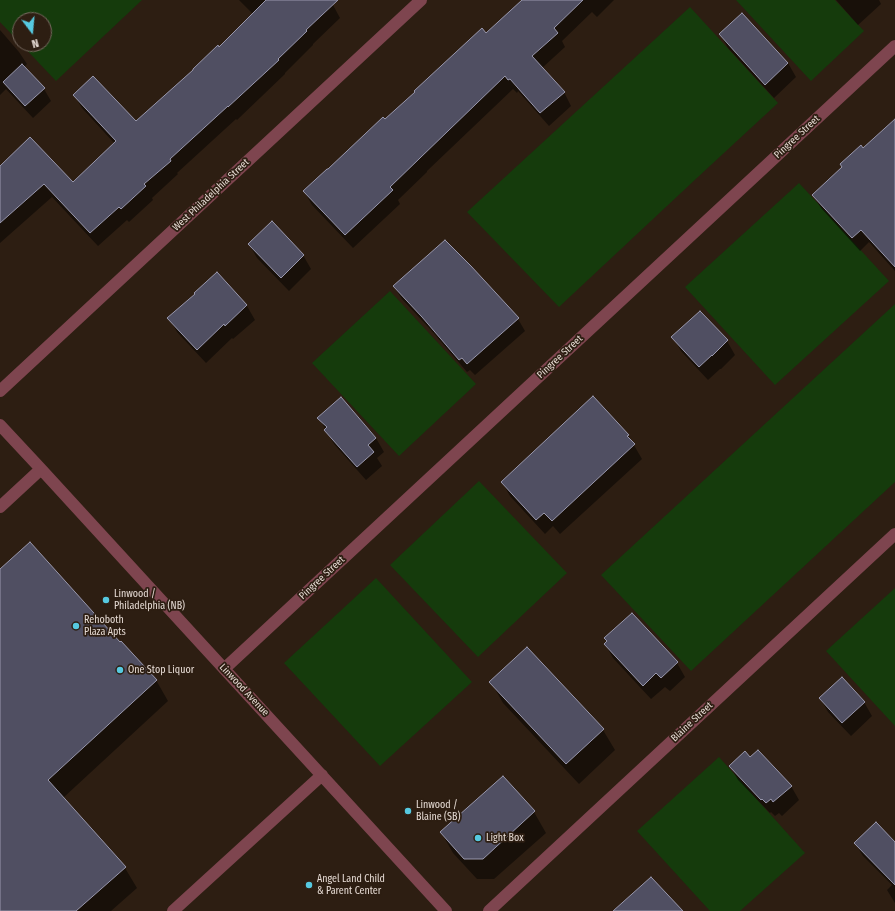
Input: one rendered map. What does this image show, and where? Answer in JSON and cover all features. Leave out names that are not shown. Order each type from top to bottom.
[{"type":"street","name":"West Philadelphia Street","points":[[0,391],[421,0]]},
{"type":"street","name":"Pingree Street","points":[[224,669],[895,46]]},
{"type":"street","name":"Linwood Avenue","points":[[0,425],[446,911]]},
{"type":"street","points":[[0,507],[41,469]]},
{"type":"street","name":"Blaine Street","points":[[489,911],[895,534]]},
{"type":"street","points":[[173,911],[322,775]]},
{"type":"green space","points":[[0,0],[142,0],[56,81],[29,52],[52,52],[52,12],[12,12],[12,35],[0,22]]},
{"type":"green space","points":[[736,0],[835,0],[864,31],[811,81]]},
{"type":"green space","points":[[690,7],[778,103],[559,307],[467,212]]},
{"type":"green space","points":[[799,183],[889,281],[775,385],[685,287]]},
{"type":"green space","points":[[390,291],[476,384],[399,456],[312,363]]},
{"type":"green space","points":[[895,304],[895,482],[691,671],[601,575]]},
{"type":"green space","points":[[479,481],[567,573],[478,657],[390,565]]},
{"type":"green space","points":[[376,578],[472,682],[380,766],[284,663]]},
{"type":"green space","points":[[895,588],[895,726],[826,651]]},
{"type":"green space","points":[[719,757],[805,853],[740,911],[710,911],[637,831]]},
{"type":"building","points":[[266,0],[338,0],[306,30],[307,31],[278,59],[279,60],[170,159],[171,161],[144,184],[146,186],[121,209],[119,207],[90,233],[44,184],[0,223],[0,166],[30,137],[73,182],[116,141],[73,95],[93,76],[136,121],[193,70],[218,45],[219,47]]},
{"type":"building","points":[[522,0],[583,0],[554,28],[558,33],[532,56],[565,92],[540,113],[510,79],[508,80],[505,76],[390,187],[393,190],[345,235],[303,191],[383,117],[385,119],[415,92],[414,91],[482,28],[486,33]]},
{"type":"building","points":[[742,13],[788,63],[765,85],[719,34]]},
{"type":"building","points":[[22,64],[45,88],[25,106],[3,82]]},
{"type":"building","points":[[895,119],[895,267],[861,230],[852,238],[812,195],[842,167],[840,164],[861,145],[863,148]]},
{"type":"building","points":[[272,221],[304,255],[281,278],[248,244]]},
{"type":"building","points":[[445,240],[519,318],[467,364],[462,358],[459,360],[393,286]]},
{"type":"building","points":[[217,272],[247,305],[225,326],[224,324],[197,350],[167,318],[195,294],[194,293]]},
{"type":"building","points":[[700,311],[728,340],[699,367],[671,337]]},
{"type":"building","points":[[593,396],[629,435],[627,436],[635,444],[552,521],[544,513],[536,520],[501,482]]},
{"type":"building","points":[[341,397],[376,438],[368,445],[374,452],[357,467],[324,430],[327,427],[317,418]]},
{"type":"building","points":[[30,542],[120,642],[121,641],[157,680],[48,780],[126,867],[76,911],[0,911],[0,569]]},
{"type":"building","points":[[632,613],[678,662],[661,678],[656,673],[643,686],[604,644],[607,641],[604,638]]},
{"type":"building","points":[[527,647],[604,729],[566,764],[489,682]]},
{"type":"building","points":[[842,677],[865,702],[842,723],[819,698]]},
{"type":"building","points":[[758,750],[792,786],[773,802],[771,799],[766,803],[762,799],[761,800],[729,766],[745,751],[750,757]]},
{"type":"building","points":[[503,776],[535,811],[483,859],[464,859],[440,832]]},
{"type":"building","points":[[876,822],[895,842],[895,885],[854,843]]},
{"type":"building","points":[[651,877],[683,911],[613,911]]},
{"type":"place","name":"Linwood / Philadelphia (NB)","points":[[106,600]]},
{"type":"place","name":"Rehoboth Plaza Apts","points":[[76,626]]},
{"type":"place","name":"One Stop Liquor","points":[[120,670]]},
{"type":"place","name":"Linwood / Blaine (SB)","points":[[408,811]]},
{"type":"place","name":"Light Box","points":[[478,838]]},
{"type":"place","name":"Angel Land Child & Parent Center","points":[[309,885]]}]
